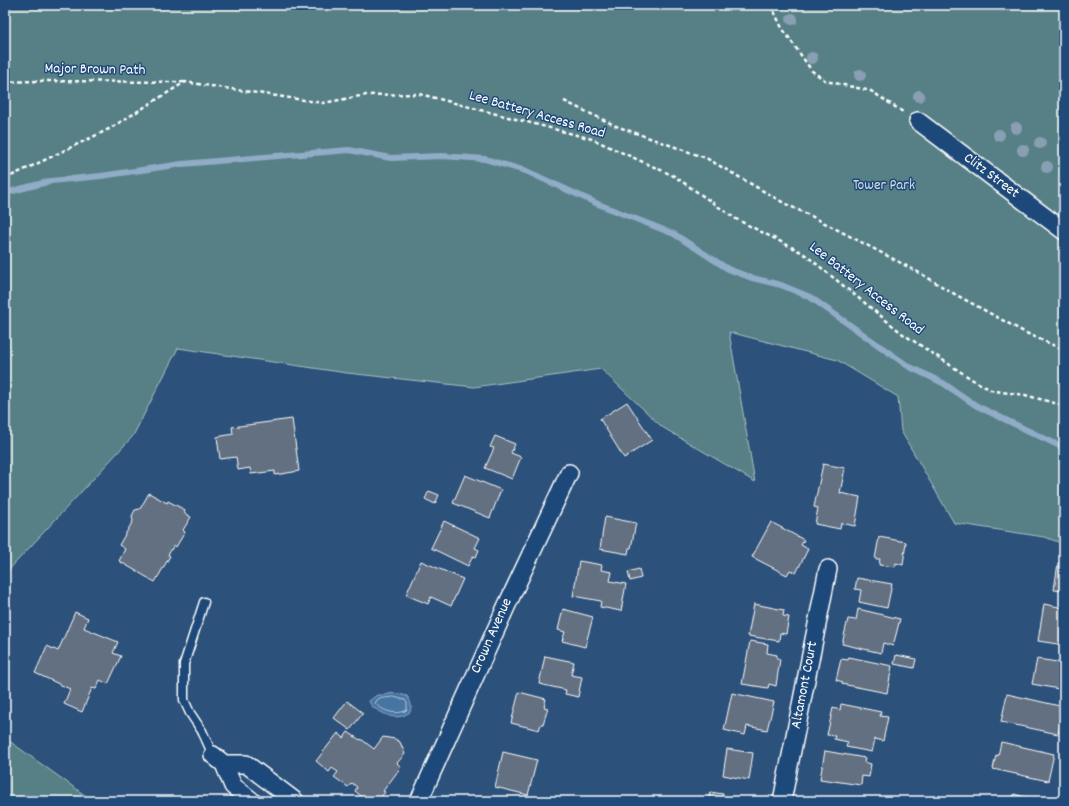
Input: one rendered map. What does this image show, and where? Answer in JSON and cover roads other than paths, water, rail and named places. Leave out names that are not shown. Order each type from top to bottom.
[{"type":"street","name":"Clitz Street","points":[[918,121],[1064,231]]},
{"type":"street","name":"Crown Avenue","points":[[419,801],[506,607],[569,473]]},
{"type":"street","name":"Altamont Court","points":[[782,801],[828,569]]},
{"type":"street","points":[[218,759],[233,786],[252,801]]},
{"type":"street","points":[[218,759],[246,764],[295,801]]},
{"type":"lane","points":[[204,602],[184,664],[184,700],[190,713],[218,759]]},
{"type":"water","points":[[394,693],[407,696],[411,704],[410,712],[399,717],[392,716],[375,709],[369,701],[377,695]]},
{"type":"waterway","points":[[5,193],[51,181],[101,176],[182,164],[349,150],[391,158],[442,156],[485,159],[526,171],[598,204],[674,234],[728,269],[752,278],[781,285],[810,297],[908,366],[943,383],[977,406],[1064,448]]},
{"type":"park label","name":"Tower Park","points":[[884,186]]}]
